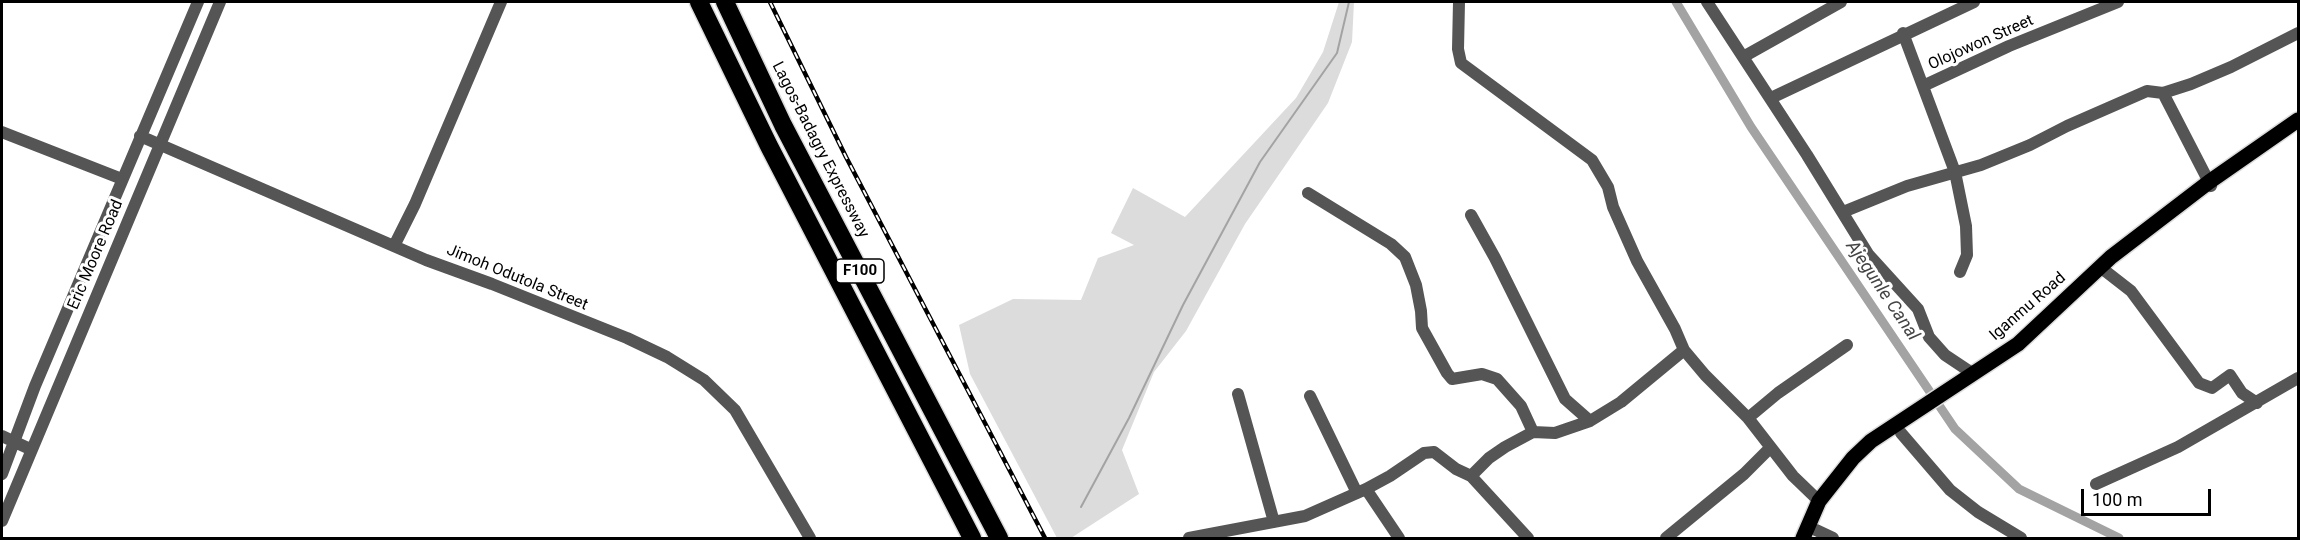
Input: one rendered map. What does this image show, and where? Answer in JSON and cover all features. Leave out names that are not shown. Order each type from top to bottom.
[{"type":"highway","name":"F100","points":[[699,2],[764,136],[972,538]]},
{"type":"highway","name":"Lagos-Badagry Expressway","points":[[725,2],[783,125],[999,538]]},
{"type":"main road","name":"Iganmu Road","points":[[1811,536],[1827,506],[1859,464],[1877,448],[1963,381],[2018,344],[2103,267],[2210,184],[2298,120]]},
{"type":"main road","name":"Iganmu Road","points":[[2210,184],[2298,126]]},
{"type":"main road","name":"Iganmu Road","points":[[1811,536],[1819,501],[1853,458],[1890,427],[1906,425]]},
{"type":"street","name":"Eric Moore Road","points":[[2,474],[35,386],[198,2]]},
{"type":"street","name":"Eric Moore Road","points":[[2,521],[30,449],[220,2]]},
{"type":"street","points":[[394,246],[415,204],[501,2]]},
{"type":"street","points":[[1459,2],[1458,49],[1461,63],[1592,160],[1608,187],[1613,207],[1637,261],[1676,329],[1684,350],[1748,418],[1793,476],[1819,501]]},
{"type":"street","points":[[1707,2],[1771,98],[1868,254],[1918,309],[1929,337],[1963,381]]},
{"type":"street","points":[[1743,57],[1841,2]]},
{"type":"street","points":[[1771,98],[1903,33],[1974,2]]},
{"type":"street","name":"Olojowon Street","points":[[1923,86],[2009,46],[2118,2]]},
{"type":"street","points":[[1903,33],[1955,172],[1966,226],[1967,255],[1960,272]]},
{"type":"street","points":[[1843,213],[1907,186],[1981,165],[2147,91],[2163,93],[2231,67],[2298,33]]},
{"type":"street","points":[[2163,93],[2210,184]]},
{"type":"street","points":[[2,132],[122,178]]},
{"type":"street","name":"Jimoh Odutola Street","points":[[140,136],[394,246],[627,338],[667,357],[704,380],[735,410],[810,538]]},
{"type":"street","points":[[1308,193],[1391,244],[1405,257],[1418,294],[1422,328],[1447,374],[1452,378],[1482,374],[1497,379],[1521,406],[1533,432]]},
{"type":"street","points":[[1471,214],[1565,399],[1590,421]]},
{"type":"street","points":[[2103,267],[2131,291],[2199,382],[2212,388],[2230,375],[2242,393],[2257,403]]},
{"type":"street","points":[[1748,418],[1778,393],[1847,345]]},
{"type":"street","points":[[1471,476],[1489,458],[1533,432],[1554,433],[1590,421],[1621,402],[1684,350]]},
{"type":"street","points":[[2096,484],[2178,447],[2298,378]]},
{"type":"street","points":[[1238,394],[1274,522]]},
{"type":"street","points":[[1310,396],[1362,491],[1399,538]]},
{"type":"street","points":[[1906,425],[1950,490],[1978,512],[2021,538]]},
{"type":"street","points":[[2,436],[30,449]]},
{"type":"street","points":[[1666,538],[1744,474],[1770,448]]},
{"type":"street","points":[[1189,538],[1305,516],[1362,491],[1390,476],[1424,453],[1434,452],[1456,469],[1471,476],[1528,538]]},
{"type":"street","points":[[1811,536],[1833,538]]},
{"type":"shaded area","points":[[1339,2],[1354,2],[1352,42],[1328,103],[1245,224],[1186,331],[1154,372],[1122,450],[1139,494],[1071,538],[1057,538],[970,374],[959,325],[1013,299],[1081,300],[1098,258],[1134,245],[1111,233],[1133,188],[1185,217],[1296,98],[1323,52]]},
{"type":"waterway","points":[[1081,507],[1129,418],[1183,305],[1260,162],[1337,53],[1349,2]]},
{"type":"waterway","name":"Ajegunle Canal","points":[[1676,2],[1751,127],[1955,429],[2019,489],[2119,538]]},
{"type":"railway","points":[[770,2],[846,157],[1045,538]]}]
